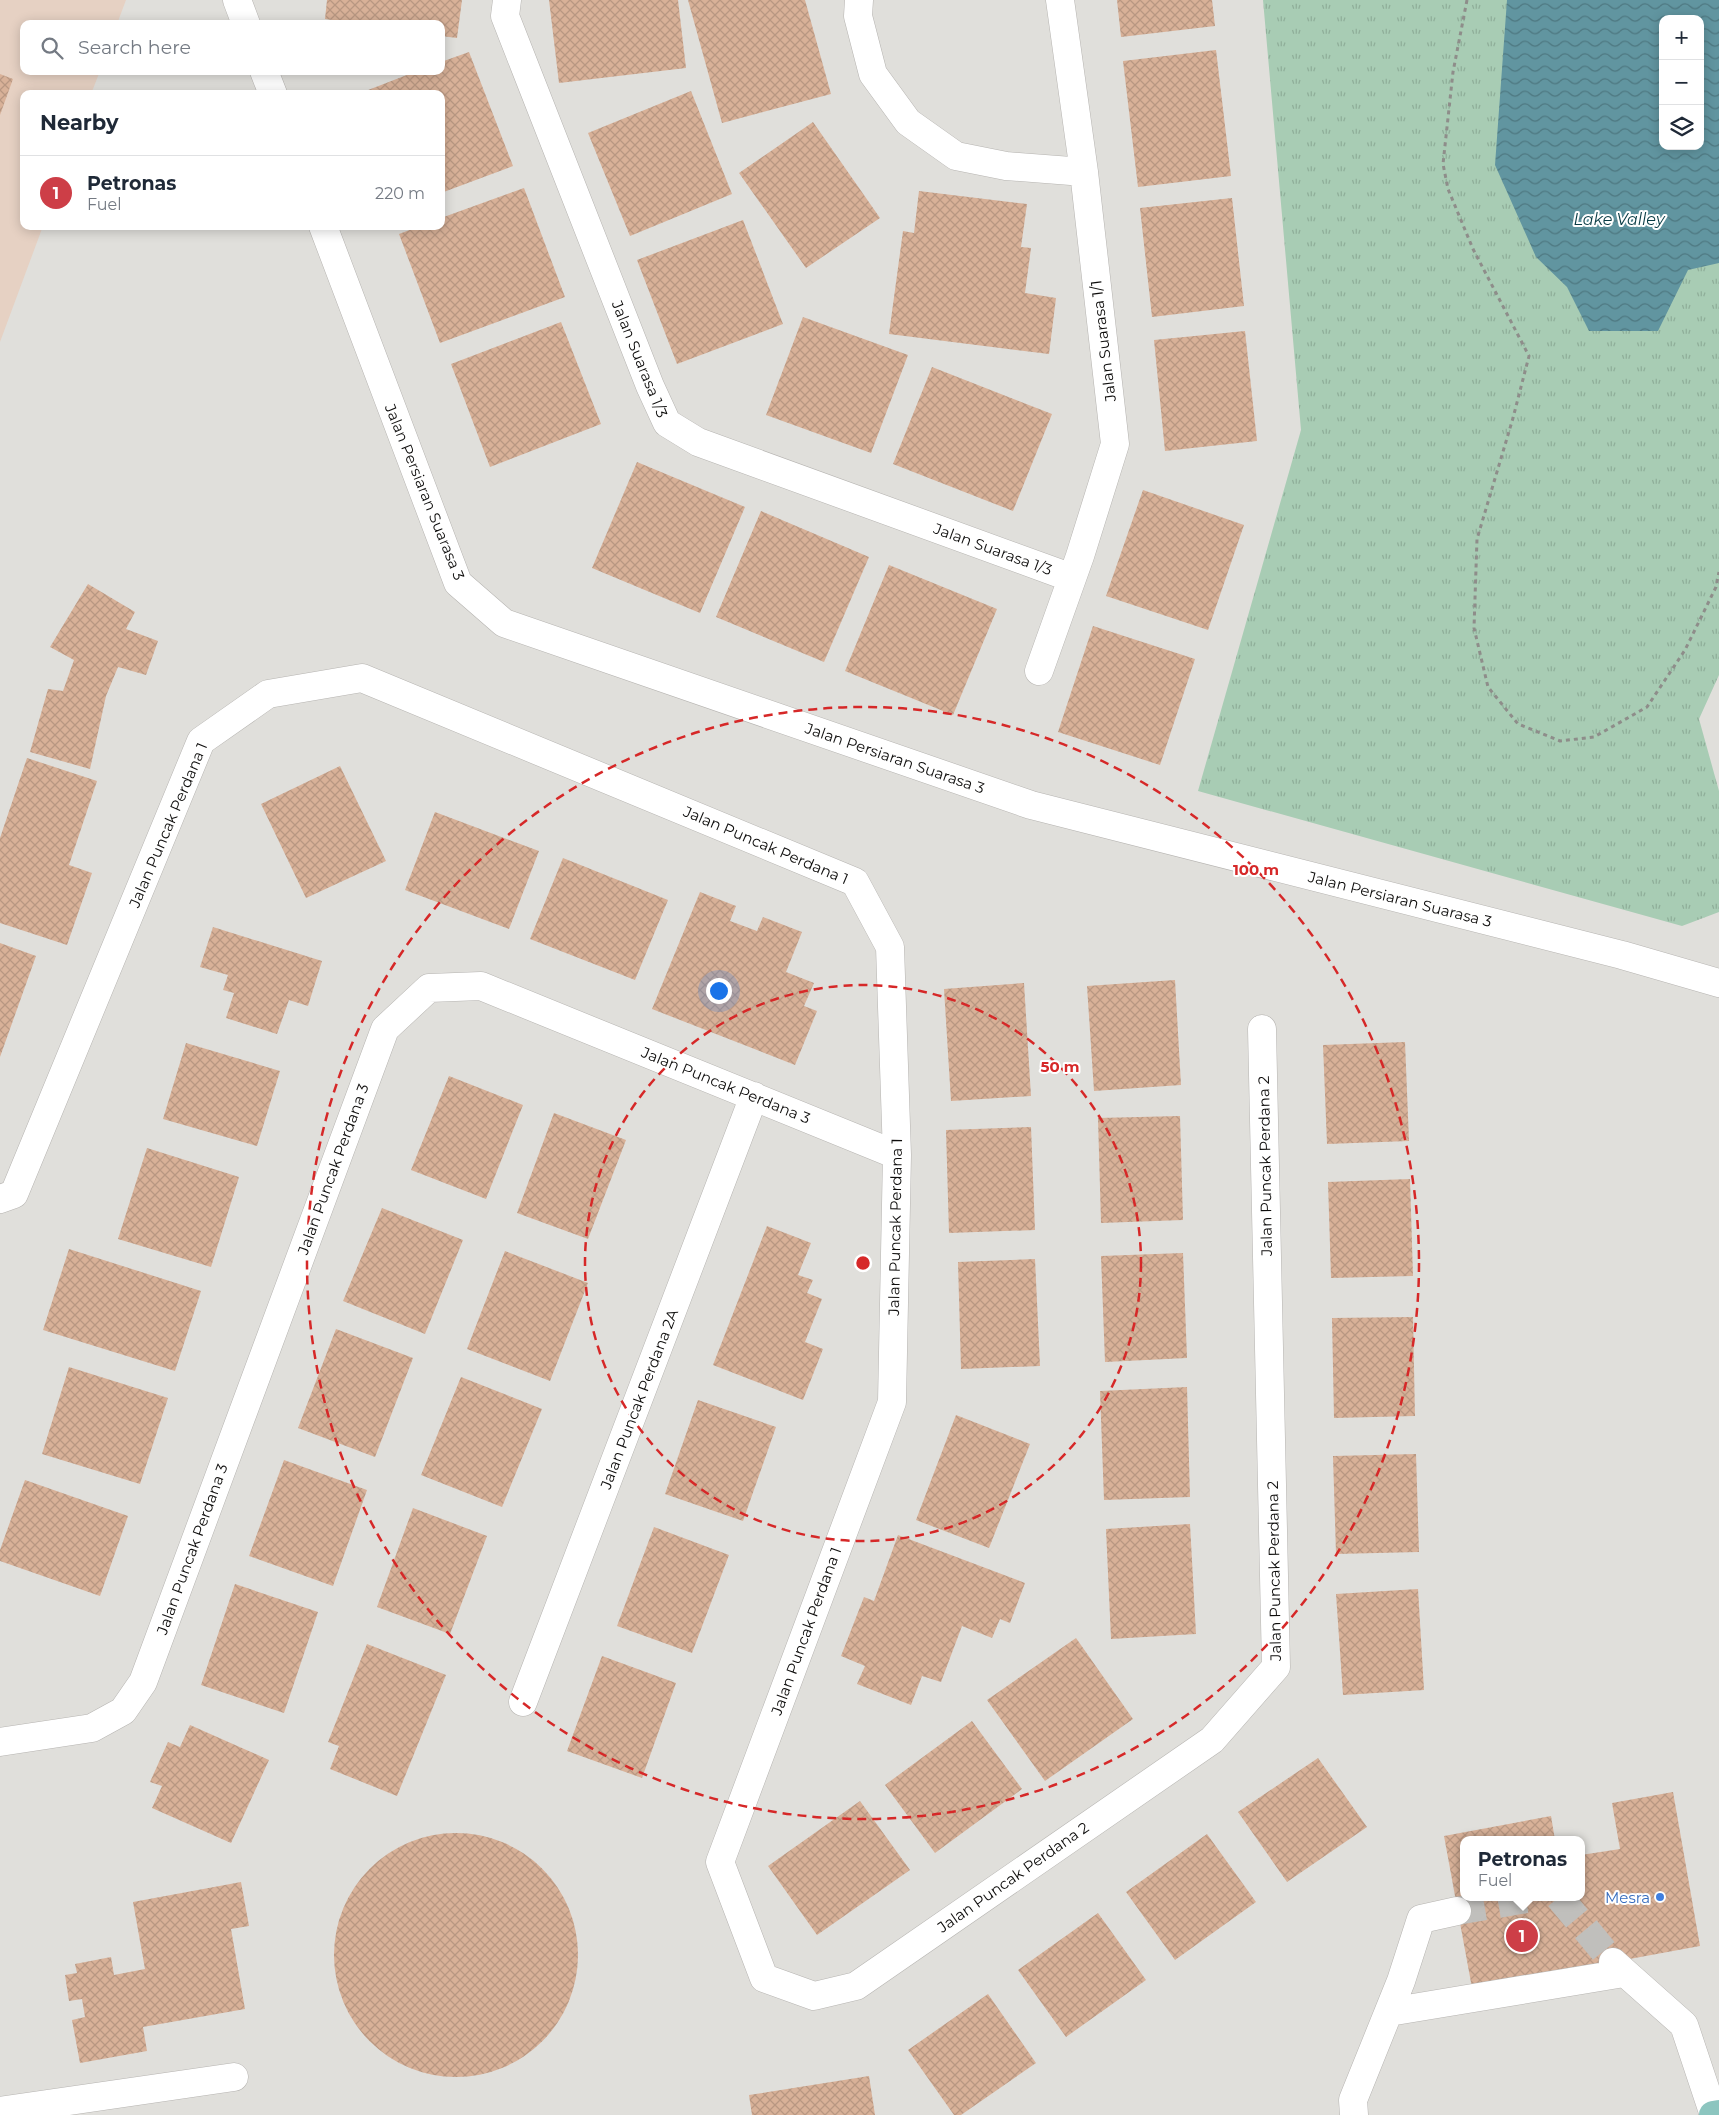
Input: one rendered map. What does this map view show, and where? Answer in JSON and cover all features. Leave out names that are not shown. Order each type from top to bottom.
[{"type":"main road","points":[[1714,2115],[1719,2114]]},
{"type":"street","points":[[238,0],[245,20]]},
{"type":"street","name":"Jalan Suarasa 1/3","points":[[507,0],[506,16],[666,424],[698,442],[1072,578]]},
{"type":"street","points":[[859,0],[858,16],[873,74],[908,122],[956,156],[1006,166],[1084,172]]},
{"type":"street","name":"Jalan Suarasa 1/1","points":[[1039,671],[1072,578],[1115,444],[1084,172],[1060,0]]},
{"type":"street","points":[[266,75],[271,90]]},
{"type":"street","name":"Jalan Persiaran Suarasa 3","points":[[325,230],[458,583],[504,622],[1031,805],[1622,955],[1719,983]]},
{"type":"street","name":"Jalan Puncak Perdana 1","points":[[0,1199],[14,1194],[201,741],[268,694],[362,678],[855,882],[890,947],[897,1155],[892,1402],[720,1862],[764,1978]]},
{"type":"street","name":"Jalan Puncak Perdana 3","points":[[0,1742],[92,1728],[122,1711],[143,1682],[385,1029],[429,988],[481,986],[897,1155]]},
{"type":"street","name":"Jalan Puncak Perdana 2","points":[[764,1978],[814,1996],[856,1986],[1212,1740],[1276,1668],[1262,1029]]},
{"type":"street","name":"Jalan Puncak Perdana 2A","points":[[523,1702],[754,1096]]},
{"type":"street","points":[[1354,2115],[1353,2100],[1389,2012],[1421,1919],[1458,1911]]},
{"type":"street","points":[[1389,2012],[1619,1967],[1684,2025],[1714,2115]]},
{"type":"street","points":[[0,2111],[234,2077]]},
{"type":"path","points":[[1467,0],[1453,72],[1443,164],[1448,189],[1473,250],[1528,356],[1513,418],[1477,539],[1474,628],[1488,686],[1518,724],[1560,741],[1594,737],[1647,706],[1685,650],[1716,587],[1719,572]]},
{"type":"shaded area","points":[[0,0],[126,0],[118,20],[20,20],[20,75],[98,75],[93,90],[20,90],[20,230],[42,230],[0,342]]},
{"type":"green space","points":[[1263,0],[1719,0],[1719,675],[1699,719],[1719,791],[1719,912],[1682,926],[1198,791],[1301,430]]},
{"type":"water","name":"Lake Valley","points":[[1507,0],[1719,0],[1719,263],[1688,270],[1658,331],[1589,331],[1567,287],[1536,257],[1495,165]]},
{"type":"building","points":[[327,0],[462,0],[457,38],[445,36],[445,20],[325,19]]},
{"type":"building","points":[[549,0],[678,0],[686,68],[559,83]]},
{"type":"building","points":[[688,0],[805,0],[831,94],[722,123]]},
{"type":"building","points":[[1117,0],[1212,0],[1215,26],[1121,37]]},
{"type":"building","points":[[1216,50],[1231,176],[1138,187],[1123,61]]},
{"type":"building","points":[[469,52],[513,166],[445,192],[445,90],[368,90],[407,75],[445,75],[445,61]]},
{"type":"building","points":[[0,74],[13,79],[0,115]]},
{"type":"building","points":[[691,91],[732,194],[630,236],[588,133]]},
{"type":"building","points":[[813,122],[880,218],[806,268],[739,173]]},
{"type":"building","points":[[524,188],[565,297],[440,343],[399,234],[410,230],[445,230],[445,217]]},
{"type":"building","points":[[919,191],[1027,204],[1021,247],[1031,248],[1025,293],[1056,298],[1049,354],[889,334],[903,231],[914,233]]},
{"type":"building","points":[[1232,198],[1244,306],[1152,317],[1140,208]]},
{"type":"building","points":[[743,220],[783,324],[677,364],[637,260]]},
{"type":"building","points":[[803,317],[908,355],[871,453],[766,415]]},
{"type":"building","points":[[561,322],[601,424],[490,467],[451,364]]},
{"type":"building","points":[[1245,331],[1257,441],[1165,451],[1154,340]]},
{"type":"building","points":[[932,367],[1052,414],[1013,511],[893,464]]},
{"type":"building","points":[[637,462],[745,507],[700,613],[592,568]]},
{"type":"building","points":[[1143,490],[1244,525],[1208,630],[1106,596]]},
{"type":"building","points":[[761,511],[869,557],[824,662],[716,617]]},
{"type":"building","points":[[889,565],[997,609],[953,715],[845,671]]},
{"type":"building","points":[[88,584],[135,612],[126,629],[158,641],[146,675],[118,667],[106,696],[90,769],[30,752],[48,689],[63,691],[74,660],[50,647]]},
{"type":"building","points":[[1093,626],[1195,659],[1160,765],[1058,732]]},
{"type":"building","points":[[27,758],[97,781],[69,865],[92,873],[67,945],[0,923],[0,838]]},
{"type":"building","points":[[340,766],[386,861],[306,898],[261,804]]},
{"type":"building","points":[[435,812],[539,851],[509,929],[405,890]]},
{"type":"building","points":[[563,858],[668,900],[635,980],[530,939]]},
{"type":"building","points":[[700,892],[736,906],[730,921],[757,931],[763,917],[802,932],[786,972],[814,983],[804,1006],[817,1011],[795,1065],[652,1009]]},
{"type":"building","points":[[213,927],[322,961],[308,1006],[289,1000],[277,1034],[226,1018],[234,993],[223,990],[228,975],[200,967]]},
{"type":"building","points":[[0,943],[36,956],[0,1057]]},
{"type":"building","points":[[1175,980],[1181,1085],[1094,1091],[1087,986]]},
{"type":"building","points":[[1024,983],[1031,1096],[951,1101],[944,989]]},
{"type":"building","points":[[1405,1042],[1409,1141],[1327,1144],[1323,1045]]},
{"type":"building","points":[[186,1043],[280,1071],[257,1146],[163,1119]]},
{"type":"building","points":[[449,1076],[523,1105],[486,1199],[411,1170]]},
{"type":"building","points":[[554,1113],[626,1140],[588,1239],[517,1213]]},
{"type":"building","points":[[1180,1116],[1183,1220],[1101,1223],[1098,1118]]},
{"type":"building","points":[[1031,1127],[1035,1230],[949,1233],[946,1130]]},
{"type":"building","points":[[147,1148],[239,1177],[211,1267],[118,1239]]},
{"type":"building","points":[[1410,1179],[1413,1276],[1331,1278],[1328,1182]]},
{"type":"building","points":[[382,1208],[463,1240],[425,1334],[343,1301]]},
{"type":"building","points":[[767,1226],[811,1243],[798,1275],[813,1280],[807,1293],[822,1299],[805,1342],[823,1349],[803,1400],[713,1365]]},
{"type":"building","points":[[69,1249],[201,1291],[175,1371],[43,1330]]},
{"type":"building","points":[[505,1251],[588,1283],[550,1381],[467,1349]]},
{"type":"building","points":[[1183,1253],[1187,1358],[1105,1362],[1101,1256]]},
{"type":"building","points":[[1035,1259],[1040,1366],[961,1369],[958,1262]]},
{"type":"building","points":[[1413,1317],[1415,1416],[1334,1418],[1332,1318]]},
{"type":"building","points":[[336,1329],[413,1358],[375,1457],[298,1428]]},
{"type":"building","points":[[69,1367],[168,1398],[140,1484],[42,1454]]},
{"type":"building","points":[[461,1377],[542,1409],[502,1507],[421,1475]]},
{"type":"building","points":[[1187,1387],[1190,1497],[1104,1500],[1100,1391]]},
{"type":"building","points":[[698,1400],[776,1427],[743,1521],[665,1494]]},
{"type":"building","points":[[956,1415],[1030,1444],[989,1548],[916,1520]]},
{"type":"building","points":[[1416,1454],[1419,1552],[1336,1554],[1333,1456]]},
{"type":"building","points":[[284,1460],[367,1490],[333,1586],[249,1556]]},
{"type":"building","points":[[25,1480],[128,1516],[100,1596],[0,1561],[0,1550]]},
{"type":"building","points":[[413,1508],[487,1536],[450,1634],[377,1607]]},
{"type":"building","points":[[1190,1524],[1196,1634],[1111,1639],[1106,1529]]},
{"type":"building","points":[[654,1527],[729,1555],[692,1653],[617,1626]]},
{"type":"building","points":[[898,1535],[1025,1583],[1010,1623],[1000,1619],[992,1638],[962,1626],[941,1682],[922,1676],[911,1705],[857,1684],[865,1666],[841,1656],[864,1597],[874,1601]]},
{"type":"building","points":[[235,1584],[318,1612],[284,1713],[201,1685]]},
{"type":"building","points":[[1418,1589],[1424,1690],[1343,1695],[1336,1594]]},
{"type":"building","points":[[1076,1638],[1133,1719],[1045,1781],[987,1700]]},
{"type":"building","points":[[367,1644],[446,1675],[397,1796],[330,1769],[339,1746],[328,1742]]},
{"type":"building","points":[[602,1656],[676,1683],[642,1778],[567,1751]]},
{"type":"building","points":[[972,1721],[1022,1789],[935,1853],[885,1785]]},
{"type":"building","points":[[190,1725],[269,1760],[231,1843],[152,1808],[162,1786],[150,1782],[168,1742],[180,1747]]},
{"type":"building","points":[[1318,1758],[1367,1827],[1287,1882],[1238,1812]]},
{"type":"building","points":[[1673,1792],[1700,1946],[1472,1988],[1444,1836],[1551,1816],[1554,1836],[1460,1836],[1460,1901],[1585,1901],[1585,1854],[1620,1849],[1612,1803]]},
{"type":"building","points":[[860,1801],[910,1870],[817,1935],[768,1866]]},
{"type":"building","points":[[456,1833],[480,1836],[502,1843],[524,1854],[542,1869],[557,1887],[568,1909],[575,1931],[578,1955],[575,1979],[568,2001],[557,2023],[542,2041],[524,2056],[502,2067],[480,2074],[456,2077],[432,2074],[410,2067],[388,2056],[370,2041],[355,2023],[344,2001],[337,1979],[334,1955],[337,1931],[344,1909],[355,1887],[370,1869],[388,1854],[410,1843],[432,1836]]},
{"type":"building","points":[[1207,1834],[1256,1902],[1175,1960],[1126,1892]]},
{"type":"building","points":[[241,1882],[249,1926],[231,1929],[245,2009],[143,2027],[147,2051],[80,2063],[72,2020],[85,2017],[82,1999],[69,2001],[65,1975],[77,1973],[75,1964],[111,1957],[114,1975],[145,1969],[133,1902]]},
{"type":"building","points":[[1098,1913],[1146,1980],[1066,2037],[1018,1970]]},
{"type":"building","points":[[988,1994],[1036,2063],[961,2115],[954,2115],[908,2050]]},
{"type":"building","points":[[869,2076],[875,2115],[752,2115],[749,2095]]},
{"type":"tunnel","points":[[1457,1911],[1515,1901]]},
{"type":"tunnel","points":[[1562,1901],[1613,1962]]},
{"type":"place","name":"Mesra","points":[[1660,1897]]},
{"type":"place","name":"Petronas","points":[[1522,1936]]}]
